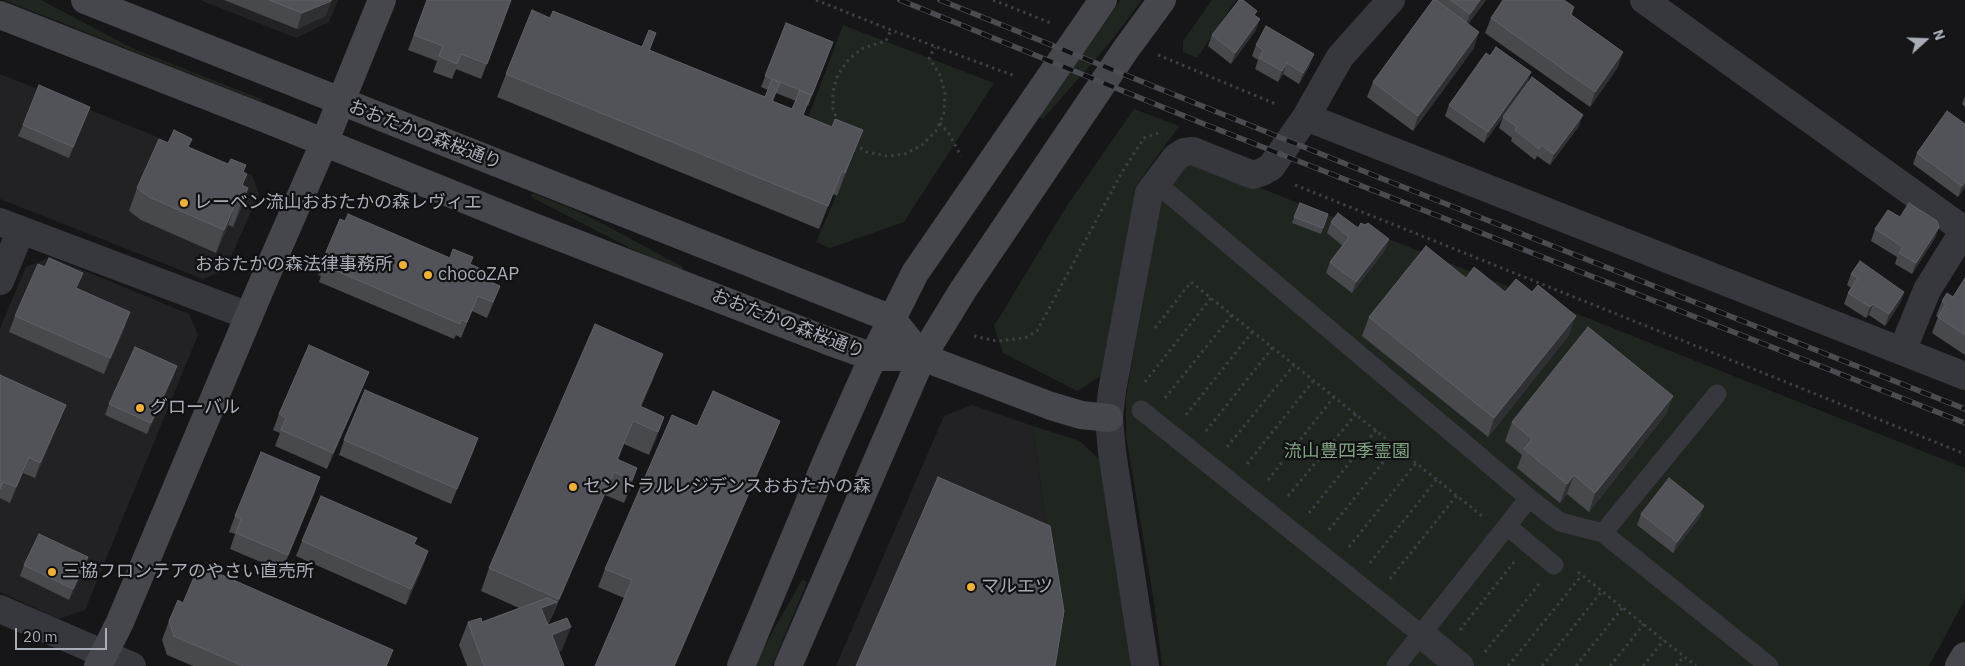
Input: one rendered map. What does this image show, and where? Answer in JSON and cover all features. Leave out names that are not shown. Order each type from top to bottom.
[{"type":"street","name":"おおたかの森桜通り","points":[[85,0],[892,319]]},
{"type":"street","points":[[101,660],[120,622],[248,316],[324,143],[382,0]]},
{"type":"street","points":[[740,666],[830,452],[873,356],[915,273],[1103,0]]},
{"type":"street","points":[[788,666],[922,357],[968,282],[1126,49],[1162,0]]},
{"type":"street","points":[[1145,666],[1108,418],[1149,193],[1176,157],[1184,152],[1193,151],[1253,174],[1271,167],[1306,116],[1340,57],[1392,0]]},
{"type":"street","points":[[1644,0],[1890,171],[1965,230],[1927,290],[1902,351]]},
{"type":"street","name":"おおたかの森桜通り","points":[[0,15],[520,222],[873,356],[922,357]]},
{"type":"street","points":[[1306,116],[1965,376]]},
{"type":"street","points":[[0,281],[11,226],[248,316]]},
{"type":"street","points":[[892,319],[922,357],[1051,406],[1081,415],[1108,418]]},
{"type":"street","points":[[0,608],[101,660],[132,666]]},
{"type":"street","points":[[1422,635],[1461,659]]},
{"type":"street","points":[[1959,666],[1965,656]]},
{"type":"lane","points":[[1156,184],[1529,498],[1560,522],[1603,533],[1769,666]]},
{"type":"lane","points":[[1603,533],[1717,394]]},
{"type":"lane","points":[[1145,414],[1422,635]]},
{"type":"lane","points":[[1396,666],[1529,498]]},
{"type":"lane","points":[[1505,529],[1528,544],[1554,566]]},
{"type":"path","points":[[816,0],[935,47],[1016,76]]},
{"type":"path","points":[[993,0],[1053,24]]},
{"type":"path","points":[[840,126],[833,109],[833,91],[838,74],[849,59],[863,48],[886,41],[891,30]]},
{"type":"path","points":[[850,141],[867,152],[886,156],[905,154],[922,145],[936,131],[944,113],[946,94],[940,75],[929,58],[935,47]]},
{"type":"path","points":[[1158,55],[1306,116]]},
{"type":"path","points":[[940,123],[949,134],[962,158]]},
{"type":"path","points":[[974,336],[996,342],[1025,338],[1037,331],[1122,172],[1144,138],[1163,132],[1184,152]]},
{"type":"path","points":[[1262,172],[1965,454]]},
{"type":"path","points":[[1152,331],[1191,282],[1457,496],[1505,529]]},
{"type":"path","points":[[1211,298],[1132,398],[1145,414],[1232,315]]},
{"type":"path","points":[[1170,434],[1253,331]]},
{"type":"path","points":[[1191,450],[1273,347]]},
{"type":"path","points":[[1211,466],[1294,365]]},
{"type":"path","points":[[1232,483],[1314,380]]},
{"type":"path","points":[[1252,499],[1334,396]]},
{"type":"path","points":[[1272,516],[1356,414]]},
{"type":"path","points":[[1293,532],[1376,430]]},
{"type":"path","points":[[1314,548],[1396,446]]},
{"type":"path","points":[[1335,565],[1416,463]]},
{"type":"path","points":[[1355,581],[1437,479]]},
{"type":"path","points":[[1375,597],[1457,496]]},
{"type":"path","points":[[1461,659],[1528,544]]},
{"type":"path","points":[[1461,659],[1560,558],[1696,666]]},
{"type":"path","points":[[1508,666],[1582,575]]},
{"type":"path","points":[[1542,666],[1602,591]]},
{"type":"path","points":[[1576,666],[1623,607]]},
{"type":"path","points":[[1610,666],[1644,624]]},
{"type":"path","points":[[1643,666],[1664,640]]},
{"type":"path","points":[[1676,666],[1684,656]]},
{"type":"shaded area","points":[[200,0],[338,0],[329,22],[296,38]]},
{"type":"shaded area","points":[[0,74],[252,175],[259,194],[225,270],[203,279],[0,199]]},
{"type":"shaded area","points":[[51,257],[189,314],[198,335],[85,610],[59,619],[0,592],[0,328],[26,267]]},
{"type":"shaded area","points":[[972,405],[1033,426],[1060,630],[1054,666],[836,666],[944,416]]},
{"type":"green space","points":[[4,0],[41,0],[134,49],[261,99],[262,102]]},
{"type":"green space","points":[[1121,0],[1142,0],[1108,45],[1043,119],[1037,116]]},
{"type":"green space","points":[[1212,0],[1236,0],[1197,58],[1183,52],[1183,41]]},
{"type":"green space","points":[[843,25],[994,83],[904,222],[830,248],[816,242],[855,153],[803,131]]},
{"type":"green space","points":[[1134,109],[1179,126],[1137,185],[1101,376],[1077,391],[1003,353],[994,326],[1068,204]]},
{"type":"green space","name":"流山豊四季霊園","points":[[1195,162],[1965,468],[1965,599],[1929,666],[1162,666],[1154,602],[1126,436],[1126,397],[1162,194],[1181,168]]},
{"type":"green space","points":[[532,193],[575,210],[605,225],[683,267],[682,270],[634,250],[531,197]]},
{"type":"green space","points":[[1033,426],[1080,441],[1101,461],[1134,666],[1054,666],[1060,630]]},
{"type":"green space","points":[[802,580],[807,582],[772,666],[753,666]]},
{"type":"building","points":[[269,0],[331,0],[331,1],[302,13]]},
{"type":"building","points":[[427,0],[511,0],[487,64],[461,54],[457,64],[439,56],[443,46],[414,35]]},
{"type":"building","points":[[1239,0],[1243,0],[1257,11],[1254,15],[1260,19],[1235,53],[1212,35]]},
{"type":"building","points":[[1433,0],[1436,0],[1479,32],[1418,116],[1373,82]]},
{"type":"building","points":[[1451,0],[1480,0],[1470,14]]},
{"type":"building","points":[[1503,0],[1564,0],[1574,7],[1570,14],[1623,52],[1595,92],[1491,18]]},
{"type":"building","points":[[532,10],[550,18],[553,11],[642,47],[649,30],[656,33],[649,50],[765,97],[772,79],[780,83],[772,101],[792,109],[800,90],[811,95],[803,115],[832,127],[835,119],[863,130],[845,173],[842,171],[828,206],[506,74]]},
{"type":"building","points":[[786,23],[833,42],[812,95],[765,76]]},
{"type":"building","points":[[1266,26],[1314,54],[1303,73],[1287,63],[1282,71],[1259,58],[1263,50],[1256,45]]},
{"type":"building","points":[[1496,47],[1531,72],[1488,132],[1449,105],[1486,53],[1490,56]]},
{"type":"building","points":[[1532,77],[1583,115],[1554,154],[1541,145],[1539,149],[1515,130],[1517,127],[1503,117]]},
{"type":"building","points":[[39,85],[90,107],[73,147],[23,125]]},
{"type":"building","points":[[1947,111],[1965,124],[1965,182],[1962,186],[1917,153]]},
{"type":"building","points":[[174,130],[192,139],[188,147],[228,164],[231,159],[246,165],[243,172],[247,174],[242,185],[248,188],[241,204],[236,202],[224,230],[149,197],[137,188],[159,139],[168,143]]},
{"type":"building","points":[[1300,203],[1328,214],[1323,228],[1294,217]]},
{"type":"building","points":[[1909,203],[1937,221],[1939,227],[1916,263],[1899,253],[1903,247],[1875,229],[1888,210],[1900,217]]},
{"type":"building","points":[[1338,213],[1358,228],[1361,223],[1365,225],[1368,223],[1389,239],[1356,282],[1330,262],[1349,237],[1331,222]]},
{"type":"building","points":[[348,214],[450,258],[453,249],[473,257],[470,264],[487,272],[484,279],[500,286],[493,302],[478,296],[467,322],[461,320],[460,324],[325,266],[327,261],[323,259],[340,219],[345,221]]},
{"type":"building","points":[[1426,246],[1466,278],[1474,267],[1505,292],[1516,279],[1532,292],[1538,285],[1576,316],[1494,418],[1369,317]]},
{"type":"building","points":[[49,258],[83,273],[76,288],[130,312],[110,358],[15,316],[38,264],[45,267]]},
{"type":"building","points":[[1860,261],[1904,292],[1889,314],[1873,304],[1870,307],[1848,293],[1858,278],[1851,274]]},
{"type":"building","points":[[1965,278],[1965,335],[1938,317],[1946,304],[1942,301],[1947,293],[1953,297]]},
{"type":"building","name":"セントラルレジデンスおおたかの森","points":[[595,324],[663,354],[640,406],[664,417],[658,432],[633,421],[617,459],[637,468],[632,480],[614,472],[559,599],[489,568]]},
{"type":"building","points":[[1588,327],[1673,396],[1595,493],[1574,475],[1567,484],[1524,449],[1532,439],[1512,422]]},
{"type":"building","points":[[309,345],[369,372],[333,453],[281,430],[286,418],[279,414]]},
{"type":"building","points":[[135,347],[177,366],[151,423],[109,404]]},
{"type":"building","points":[[0,375],[66,405],[40,463],[29,457],[16,487],[3,482],[0,489]]},
{"type":"building","points":[[365,390],[478,438],[457,489],[344,440]]},
{"type":"building","points":[[713,391],[780,421],[674,666],[595,666],[632,580],[605,569],[672,415],[697,426]]},
{"type":"building","points":[[261,452],[320,477],[288,555],[236,533],[241,519],[235,516]]},
{"type":"building","name":"マルエツ","points":[[938,477],[1050,526],[1064,611],[1055,666],[856,666]]},
{"type":"building","points":[[1669,478],[1704,506],[1677,542],[1641,514]]},
{"type":"building","points":[[321,496],[417,538],[414,544],[428,551],[411,589],[302,541]]},
{"type":"building","name":"三協フロンテアのやさい直売所","points":[[39,534],[88,557],[73,589],[24,565]]},
{"type":"building","points":[[199,565],[393,650],[386,666],[243,666],[174,636],[169,621],[178,600],[183,603]]},
{"type":"building","points":[[547,598],[557,602],[541,608],[548,625],[567,618],[571,627],[552,635],[564,666],[484,666],[468,622],[481,618],[482,622]]},
{"type":"railway","points":[[900,0],[1204,124],[1965,423]]},
{"type":"railway","points":[[940,0],[1378,177],[1965,409]]},
{"type":"place","name":"レーベン流山おおたかの森レヴィエ","points":[[184,203]]},
{"type":"place","name":"おおたかの森法律事務所","points":[[403,265]]},
{"type":"place","name":"chocoZAP","points":[[428,275]]},
{"type":"place","name":"グローバル","points":[[140,408]]},
{"type":"place","name":"セントラルレジデンスおおたかの森","points":[[573,487]]},
{"type":"place","name":"三協フロンテアのやさい直売所","points":[[52,572]]},
{"type":"place","name":"マルエツ","points":[[971,587]]}]
